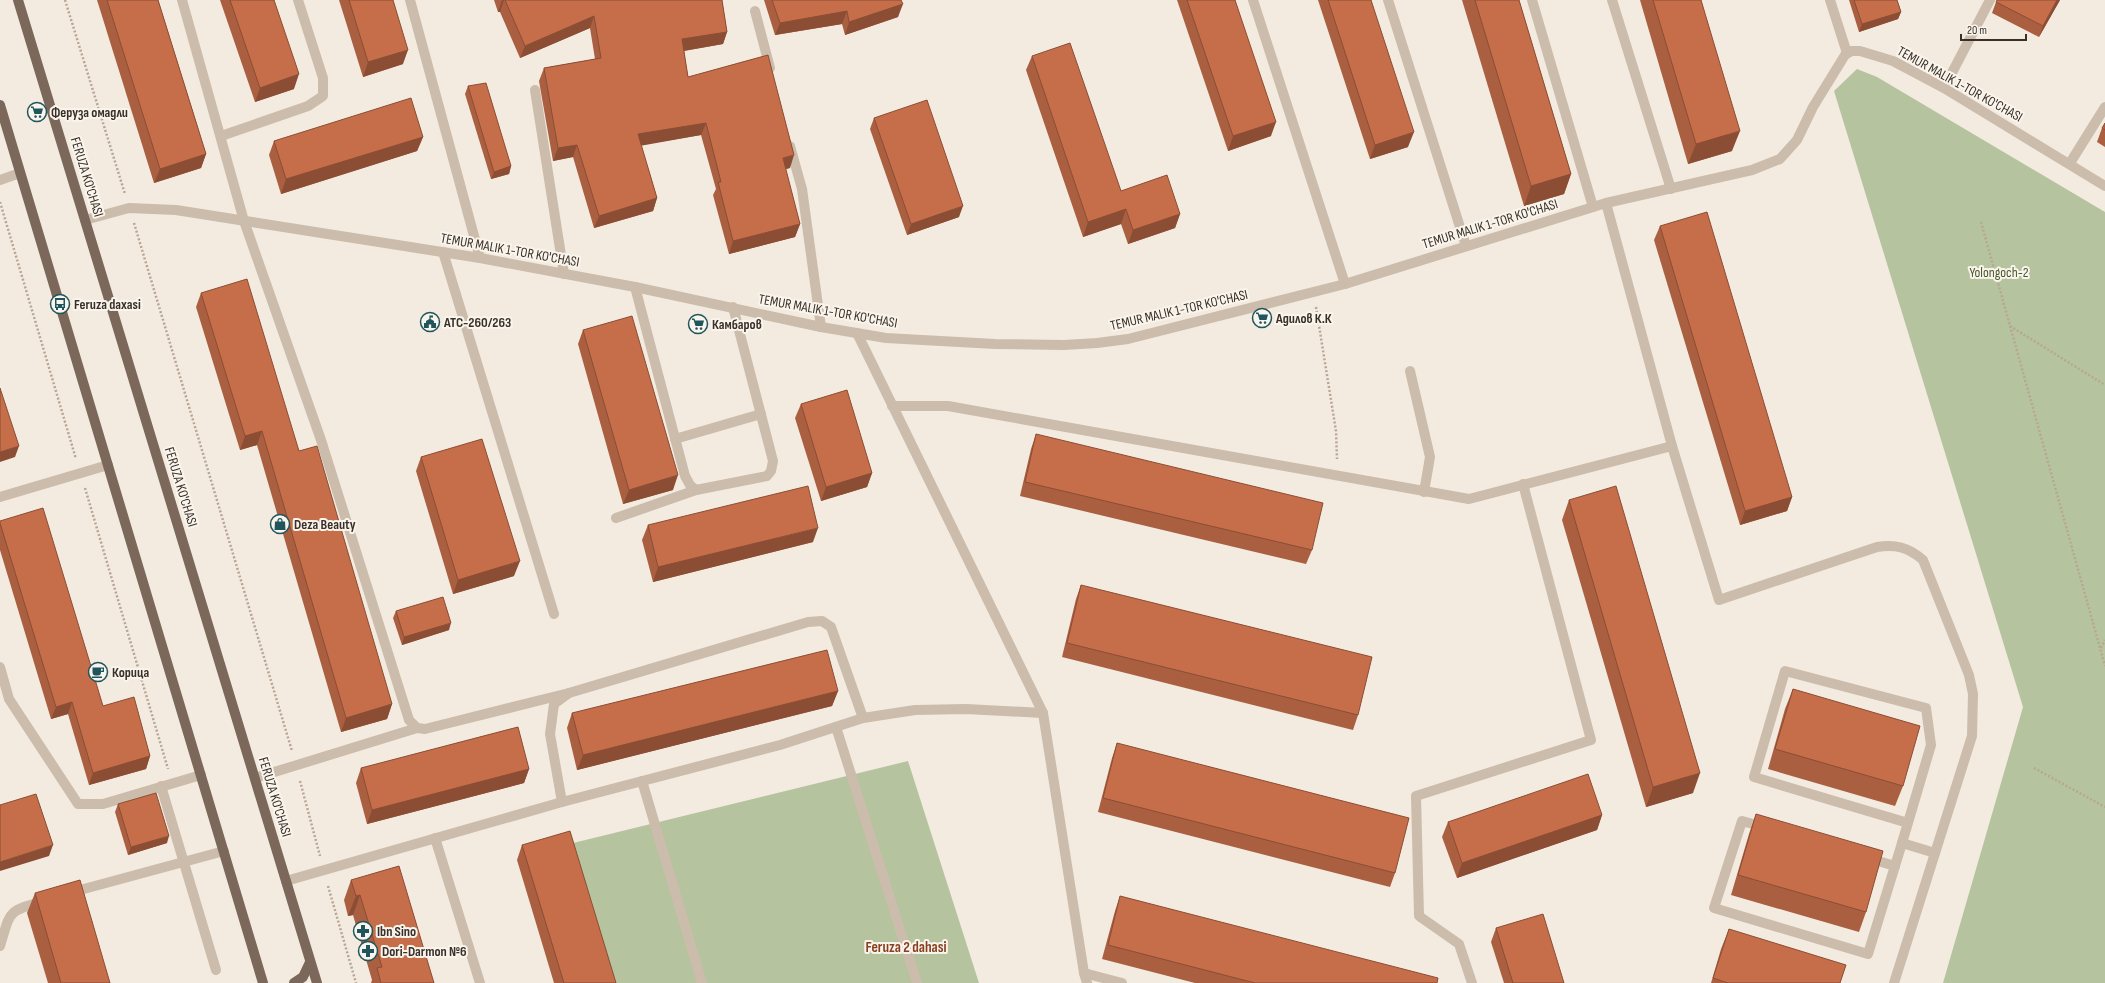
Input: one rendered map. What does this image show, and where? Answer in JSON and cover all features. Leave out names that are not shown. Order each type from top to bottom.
[{"type":"main road","name":"FERUZA KO'CHASI","points":[[18,0],[317,983]]},
{"type":"main road","points":[[0,105],[262,979],[272,983]]},
{"type":"main road","points":[[294,983],[303,977],[310,962]]},
{"type":"street","points":[[182,0],[244,221],[321,440],[409,720],[417,728]]},
{"type":"street","points":[[221,136],[308,106],[323,96],[323,78],[298,0]]},
{"type":"street","points":[[410,0],[480,258]]},
{"type":"street","points":[[1253,0],[1345,284]]},
{"type":"street","points":[[1388,0],[1466,246]]},
{"type":"street","points":[[1532,0],[1593,207]]},
{"type":"street","points":[[1612,0],[1671,189]]},
{"type":"street","points":[[1830,0],[1847,53]]},
{"type":"street","points":[[1944,88],[1990,0]]},
{"type":"street","points":[[755,11],[773,81]]},
{"type":"street","name":"TEMUR MALIK 1-TOR KO'CHASI","points":[[85,220],[129,208],[176,210],[480,258],[635,287],[821,327],[886,338],[995,344],[1064,345],[1128,339],[1345,284],[1606,203],[1752,170],[1780,159],[1797,140],[1812,107],[1847,53],[1860,51],[1893,62],[1944,88],[2070,163],[2105,186]]},
{"type":"street","points":[[535,90],[564,274]]},
{"type":"street","points":[[2070,163],[2105,107]]},
{"type":"street","points":[[787,135],[802,189],[821,327]]},
{"type":"street","points":[[0,180],[20,173]]},
{"type":"street","points":[[1606,203],[1672,446],[1719,600],[1876,548],[1895,546],[1902,547],[1910,550],[1923,560],[1963,656],[1973,694],[1972,736],[1894,983]]},
{"type":"street","points":[[443,252],[554,614]]},
{"type":"street","points":[[635,287],[685,476],[690,485],[696,490]]},
{"type":"street","points":[[616,518],[696,490],[767,476],[772,471],[773,461],[733,307]]},
{"type":"street","points":[[857,333],[1043,713],[1084,973],[1088,983]]},
{"type":"street","points":[[1410,371],[1430,456],[1424,492]]},
{"type":"street","points":[[892,406],[948,406],[1469,500],[1523,484],[1672,446]]},
{"type":"street","points":[[675,439],[761,414]]},
{"type":"street","points":[[0,497],[108,465]]},
{"type":"street","points":[[1472,983],[1459,944],[1419,916],[1416,796],[1591,740],[1523,484]]},
{"type":"street","points":[[255,778],[417,728],[425,729],[569,693],[808,622],[822,621],[831,627],[863,718]]},
{"type":"street","points":[[0,667],[9,699],[78,804],[103,804],[201,775]]},
{"type":"street","points":[[1772,830],[1742,821],[1714,908],[1868,954],[1902,843],[1908,823],[1931,745],[1926,708],[1785,671],[1754,777],[1908,823]]},
{"type":"street","points":[[562,802],[550,734],[554,704],[569,693]]},
{"type":"street","points":[[286,881],[562,802],[780,745],[863,718],[915,710],[1043,713]]},
{"type":"street","points":[[836,727],[917,983]]},
{"type":"street","points":[[642,781],[702,983]]},
{"type":"street","points":[[161,786],[216,970]]},
{"type":"street","points":[[434,838],[480,983]]},
{"type":"street","points":[[1902,843],[1935,853]]},
{"type":"street","points":[[0,946],[9,916],[17,909],[183,860],[224,850]]},
{"type":"street","points":[[1857,855],[1895,866]]},
{"type":"street","points":[[1084,973],[1122,983]]},
{"type":"path","points":[[65,0],[296,765],[324,869],[332,905],[356,983]]},
{"type":"path","points":[[0,202],[172,783]]},
{"type":"path","points":[[1981,222],[2105,666]]},
{"type":"path","points":[[1313,292],[1336,431],[1337,475]]},
{"type":"path","points":[[2010,326],[2105,385]]},
{"type":"path","points":[[2101,648],[2105,640]]},
{"type":"path","points":[[2034,768],[2105,807]]},
{"type":"green space","name":"Yolongoch-2","points":[[1857,69],[1877,77],[2105,212],[2105,983],[1943,983],[2023,707],[1834,91]]},
{"type":"green space","points":[[908,761],[979,983],[607,983],[565,845]]},
{"type":"building","points":[[107,0],[158,0],[206,154],[160,169]]},
{"type":"building","points":[[230,0],[274,0],[299,74],[260,88]]},
{"type":"building","points":[[349,0],[393,0],[408,50],[368,62]]},
{"type":"building","points":[[505,0],[722,0],[727,32],[682,39],[688,77],[768,55],[794,155],[783,158],[800,224],[733,241],[718,182],[721,182],[706,123],[638,134],[657,198],[599,216],[577,145],[558,148],[544,68],[601,58],[594,16],[525,46]]},
{"type":"building","points":[[772,0],[901,0],[903,4],[849,22],[847,11],[780,23]]},
{"type":"building","points":[[1187,0],[1235,0],[1276,122],[1233,136]]},
{"type":"building","points":[[1328,0],[1371,0],[1414,132],[1375,145]]},
{"type":"building","points":[[1475,0],[1519,0],[1571,174],[1531,186]]},
{"type":"building","points":[[1653,0],[1701,0],[1740,131],[1696,144]]},
{"type":"building","points":[[1854,0],[1897,0],[1901,12],[1862,24]]},
{"type":"building","points":[[1997,0],[2057,0],[2043,26],[1996,2]]},
{"type":"building","points":[[1070,43],[1121,191],[1167,175],[1180,214],[1133,230],[1126,209],[1088,222],[1032,56]]},
{"type":"building","points":[[486,83],[511,166],[494,172],[468,86]]},
{"type":"building","points":[[411,98],[423,137],[286,179],[274,141]]},
{"type":"building","points":[[927,100],[963,206],[911,224],[874,118]]},
{"type":"building","points":[[2105,123],[2105,130],[2102,128]]},
{"type":"building","points":[[1707,212],[1792,497],[1745,511],[1660,226]]},
{"type":"building","points":[[247,279],[299,451],[317,446],[392,704],[346,718],[262,431],[245,436],[201,293]]},
{"type":"building","points":[[632,316],[678,475],[629,490],[583,330]]},
{"type":"building","points":[[0,388],[19,446],[0,452]]},
{"type":"building","points":[[847,390],[872,473],[826,487],[801,404]]},
{"type":"building","points":[[1036,434],[1323,503],[1312,550],[1025,482]]},
{"type":"building","points":[[482,439],[520,561],[458,580],[421,457]]},
{"type":"building","points":[[808,486],[818,528],[658,567],[648,525]]},
{"type":"building","points":[[1616,486],[1700,773],[1653,787],[1569,500]]},
{"type":"building","points":[[43,508],[103,706],[134,697],[150,756],[93,773],[72,702],[56,707],[0,523],[0,521]]},
{"type":"building","points":[[1081,585],[1372,657],[1358,715],[1067,643]]},
{"type":"building","points":[[443,597],[451,623],[404,637],[396,611]]},
{"type":"building","points":[[827,650],[838,691],[583,755],[572,713]]},
{"type":"building","points":[[1793,689],[1920,726],[1903,786],[1775,749]]},
{"type":"building","points":[[518,727],[529,769],[372,810],[361,768]]},
{"type":"building","points":[[1117,743],[1409,818],[1395,873],[1103,798]]},
{"type":"building","points":[[1588,774],[1602,815],[1462,863],[1448,822]]},
{"type":"building","points":[[156,793],[169,836],[131,847],[118,804]]},
{"type":"building","points":[[36,794],[53,845],[0,862],[0,805]]},
{"type":"building","points":[[1756,814],[1883,851],[1866,912],[1738,875]]},
{"type":"building","points":[[570,831],[616,983],[564,983],[522,845]]},
{"type":"building","points":[[399,866],[434,983],[381,983],[377,968],[382,967],[360,895],[356,896],[351,880]]},
{"type":"building","points":[[80,880],[110,983],[61,983],[35,893]]},
{"type":"building","points":[[1120,896],[1438,978],[1437,983],[1255,983],[1108,945]]},
{"type":"building","points":[[1543,914],[1564,983],[1513,983],[1496,928]]},
{"type":"building","points":[[1729,929],[1846,965],[1840,983],[1728,983],[1713,978]]},
{"type":"place","name":"Феруза омадли","points":[[37,112]]},
{"type":"place","name":"Feruza daxasi","points":[[60,304]]},
{"type":"place","name":"Адилов К.К","points":[[1262,318]]},
{"type":"place","name":"АТС-260/263","points":[[430,322]]},
{"type":"place","name":"Камбаров","points":[[698,324]]},
{"type":"place","name":"Deza Beauty","points":[[280,524]]},
{"type":"place","name":"Корица","points":[[98,672]]},
{"type":"place","name":"Ibn Sino","points":[[363,931]]},
{"type":"place","name":"Dori-Darmon №6","points":[[368,951]]},
{"type":"district","name":"Feruza 2 dahasi","points":[[906,947]]}]
